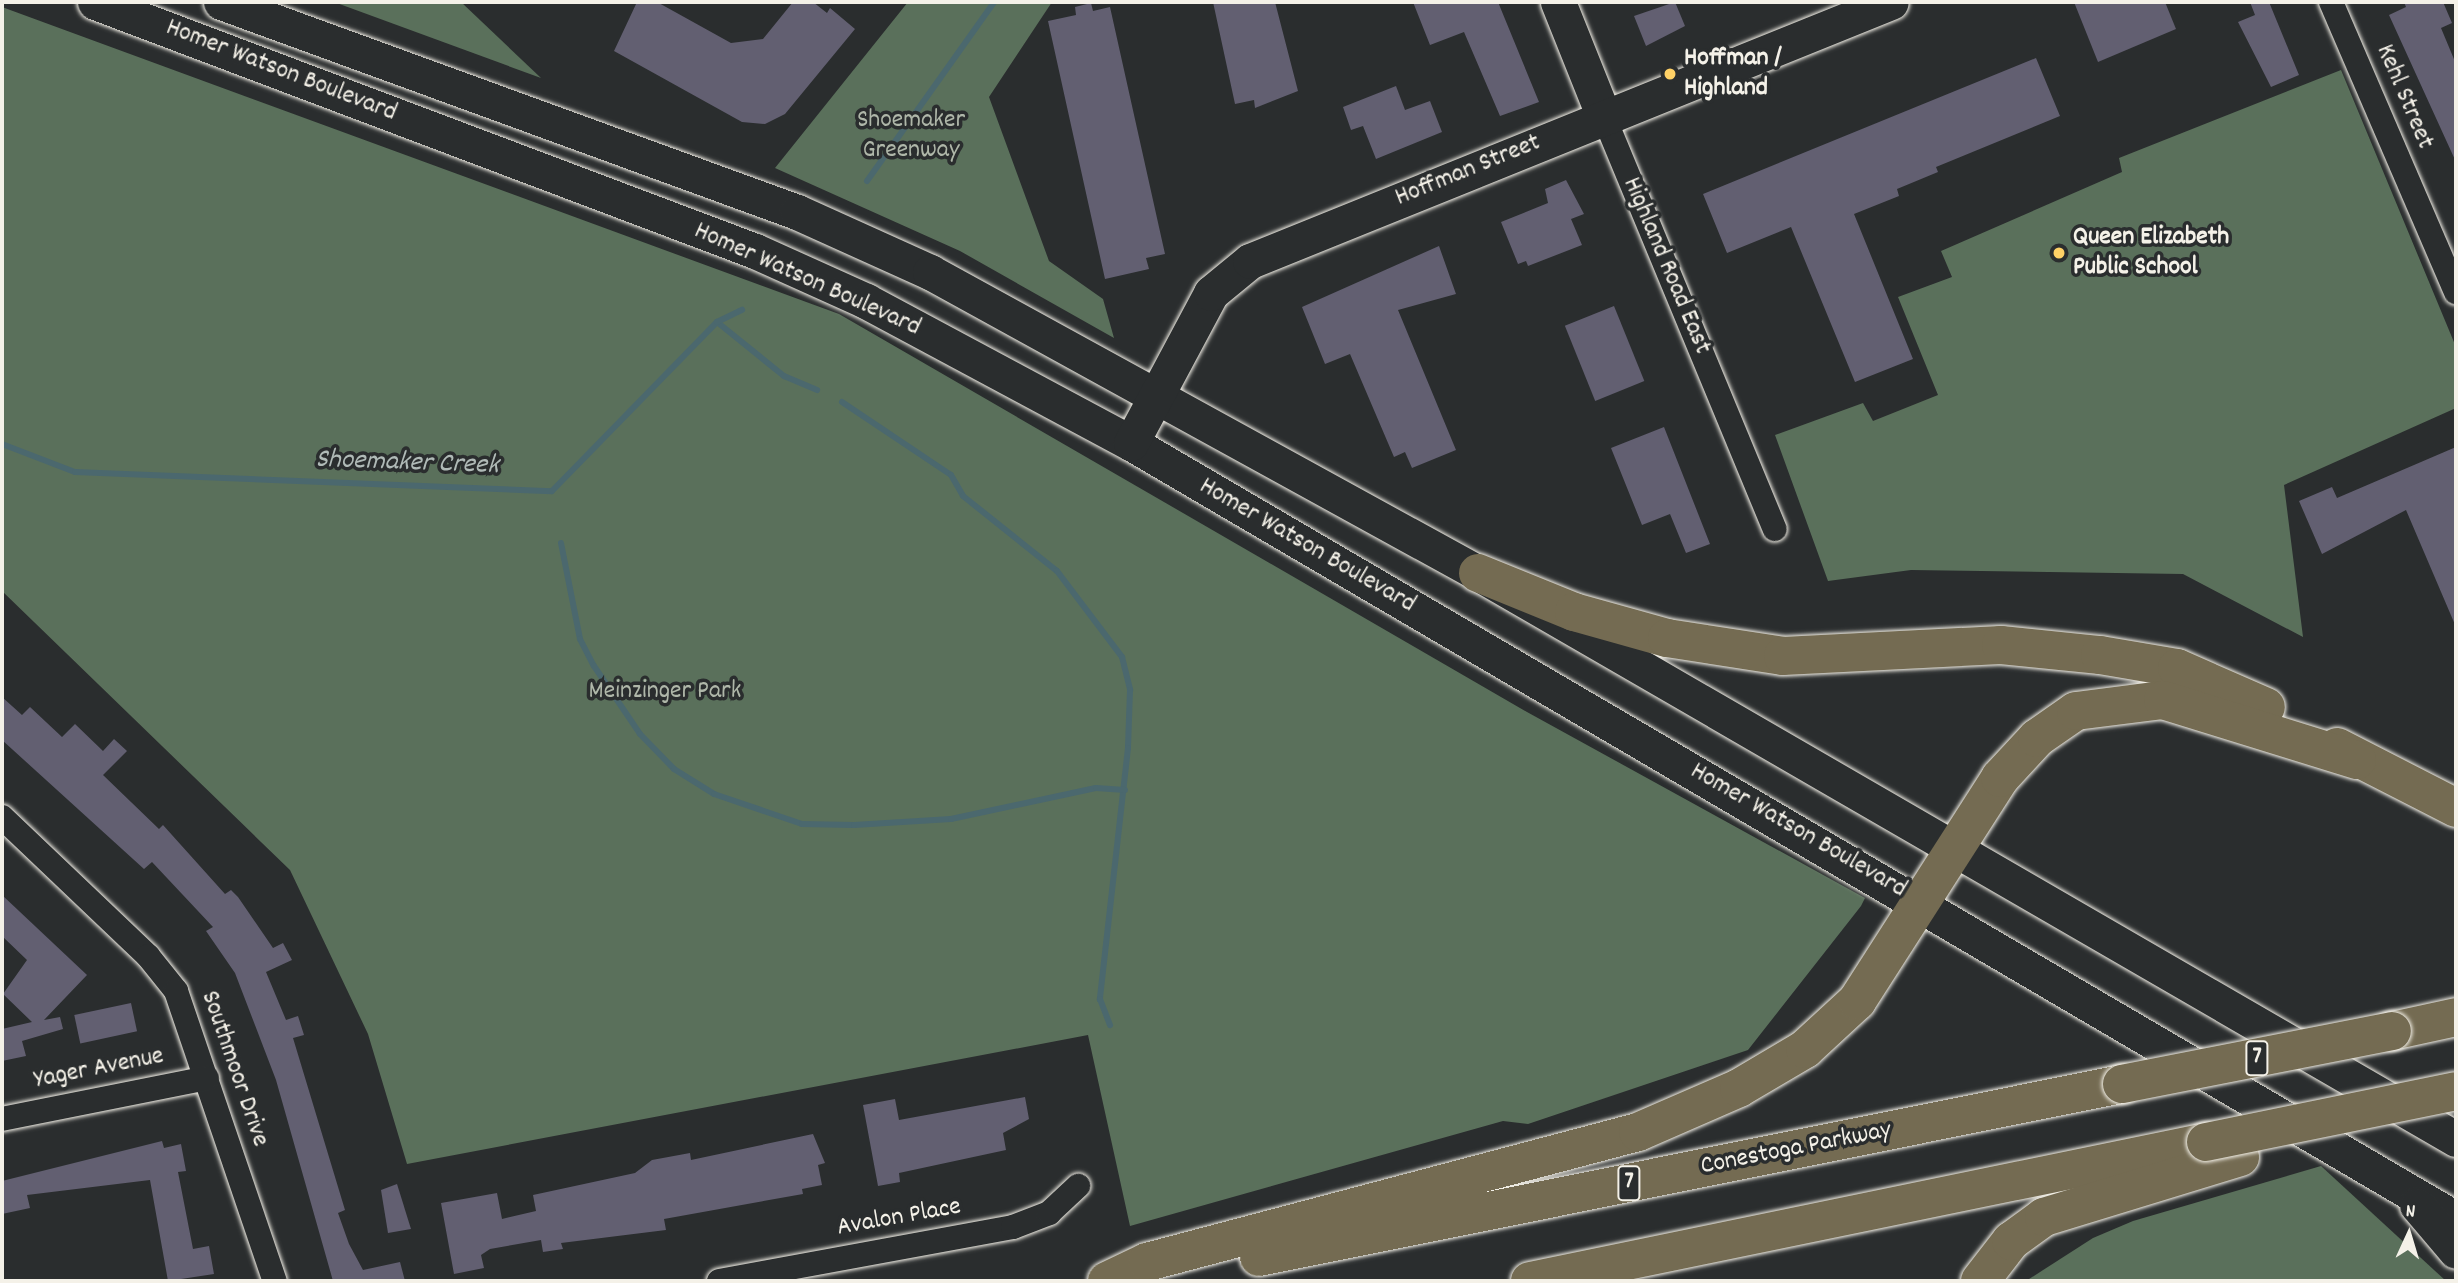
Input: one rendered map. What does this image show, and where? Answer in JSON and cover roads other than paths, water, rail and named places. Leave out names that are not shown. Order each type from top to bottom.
[{"type":"highway","points":[[1478,573],[1574,612],[1654,634],[1783,656],[2001,645],[2177,668],[2293,719],[2357,760],[2456,808]]},
{"type":"highway","points":[[1107,1281],[1147,1262],[1637,1132],[1739,1088],[1805,1049],[1857,1001],[1906,894],[1956,852],[2000,778],[2037,738],[2076,711],[2113,702],[2163,700],[2357,760]]},
{"type":"highway","name":"Conestoga Parkway","points":[[1135,1281],[2456,1017]]},
{"type":"highway","points":[[1530,1281],[2223,1149],[2370,1109],[2456,1091]]},
{"type":"highway","points":[[1980,1281],[2011,1241],[2044,1217],[2223,1149]]},
{"type":"main road","name":"Homer Watson Boulevard","points":[[95,2],[755,251],[866,301],[1130,443],[2404,1184],[2456,1219]]},
{"type":"main road","name":"Homer Watson Boulevard","points":[[221,2],[797,212],[930,272],[1155,393],[1478,573],[2456,1139]]},
{"type":"main road","name":"Highland Road East","points":[[1558,2],[1604,117]]},
{"type":"main road","name":"Hoffman Street","points":[[1130,443],[1212,293],[1242,266],[1870,6]]},
{"type":"main road","points":[[2404,1184],[2456,1251]]},
{"type":"street","name":"Kehl Street","points":[[2331,2],[2456,292]]},
{"type":"street","name":"Highland Road East","points":[[1604,117],[1775,529]]},
{"type":"street","name":"Southmoor Drive","points":[[2,817],[148,956],[176,991],[275,1281]]},
{"type":"street","name":"Yager Avenue","points":[[2,1119],[207,1078]]},
{"type":"street","name":"Avalon Place","points":[[719,1281],[1013,1227],[1049,1213],[1078,1186]]},
{"type":"waterway","name":"Shoemaker Creek","points":[[867,181],[994,2]]},
{"type":"waterway","name":"Shoemaker Creek","points":[[2,444],[75,472],[552,491],[717,322],[742,310]]},
{"type":"waterway","points":[[717,322],[784,376],[817,390]]},
{"type":"waterway","points":[[842,402],[951,475],[963,496],[1057,571],[1122,657],[1130,690],[1128,748],[1100,999],[1110,1025]]},
{"type":"waterway","points":[[561,543],[580,639],[594,666],[640,734],[674,769],[714,794],[802,824],[854,825],[951,819],[1096,788],[1125,790]]},
{"type":"place","name":"Hoffman / Highland","points":[[1670,74]]},
{"type":"place","name":"Queen Elizabeth Public School","points":[[2059,253]]},
{"type":"park label","name":"Shoemaker Greenway","points":[[911,136]]},
{"type":"park label","name":"Meinzinger Park","points":[[665,692]]}]
